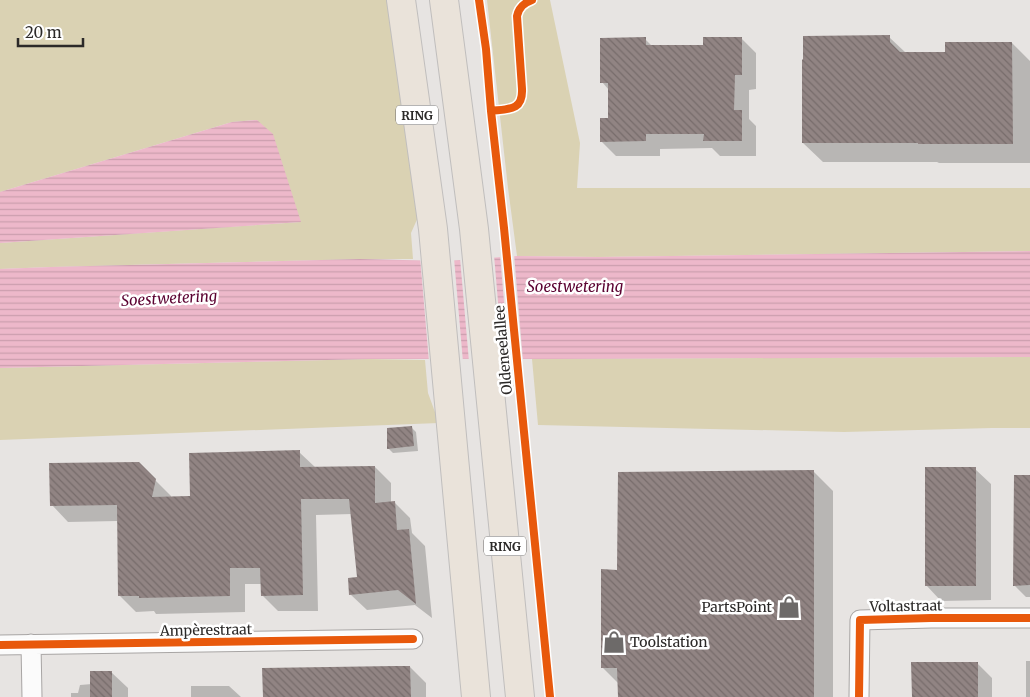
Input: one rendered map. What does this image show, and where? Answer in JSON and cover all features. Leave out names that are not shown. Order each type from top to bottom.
[{"type":"main road","name":"RING","points":[[401,0],[433,229],[476,697]]},
{"type":"main road","name":"Oldeneelallee","points":[[444,0],[474,229],[520,697]]},
{"type":"street","name":"Voltastraat","points":[[860,697],[860,620],[1030,618]]},
{"type":"street","name":"Ampèrestraat","points":[[0,645],[413,640]]},
{"type":"street","points":[[31,644],[32,697]]},
{"type":"shaded area","points":[[0,0],[388,0],[419,215],[411,233],[413,259],[0,269],[0,243],[300,222],[257,120],[232,122],[0,192]]},
{"type":"shaded area","points":[[487,0],[550,0],[580,143],[577,188],[1030,188],[1030,251],[598,257],[517,256]]},
{"type":"shaded area","points":[[1030,357],[1030,428],[844,432],[538,425],[532,359]]},
{"type":"shaded area","points":[[369,359],[425,360],[428,393],[439,423],[0,440],[0,368]]},
{"type":"water","points":[[257,120],[273,134],[301,222],[0,243],[0,192],[232,122]]},
{"type":"water","name":"Soestwetering","points":[[1030,251],[1030,357],[369,359],[0,368],[0,269],[360,259],[446,261],[517,256],[598,257]]},
{"type":"pier","points":[[514,254],[523,361],[509,360],[500,255]]},
{"type":"pier","points":[[494,255],[503,360],[469,362],[460,258]]},
{"type":"pier","points":[[420,257],[454,258],[463,362],[429,362]]},
{"type":"building","points":[[890,35],[890,42],[900,52],[945,52],[945,42],[1012,42],[1013,144],[802,143],[803,36]]},
{"type":"building","points":[[646,37],[646,45],[703,45],[703,37],[742,37],[742,75],[735,75],[734,110],[742,110],[742,141],[703,141],[704,134],[646,134],[646,141],[600,142],[600,118],[608,118],[608,83],[600,83],[600,38]]},
{"type":"building","points":[[412,426],[414,446],[387,449],[387,428]]},
{"type":"building","points":[[300,450],[300,467],[375,466],[375,503],[395,501],[397,530],[409,529],[416,604],[398,590],[349,595],[348,578],[357,577],[349,499],[301,499],[303,595],[261,596],[260,568],[230,568],[230,596],[139,598],[139,596],[118,596],[117,505],[50,506],[49,463],[139,462],[156,479],[152,497],[190,496],[189,453]]},
{"type":"building","points":[[925,467],[976,467],[976,586],[925,586]]},
{"type":"building","points":[[814,470],[814,697],[618,697],[617,668],[601,668],[601,569],[617,570],[618,472]]},
{"type":"building","points":[[1014,475],[1030,475],[1030,585],[1013,586]]},
{"type":"building","points":[[911,662],[978,662],[978,697],[912,697]]},
{"type":"building","points":[[410,666],[411,697],[263,697],[262,668]]},
{"type":"building","points":[[90,671],[112,671],[112,697],[90,697]]},
{"type":"cycle path","points":[[479,0],[486,49],[550,697]]},
{"type":"cycle path","points":[[491,111],[513,108],[522,96],[517,16],[522,6],[532,0]]},
{"type":"cycle path","points":[[859,697],[860,620],[1030,618]]},
{"type":"cycle path","points":[[0,645],[413,639]]},
{"type":"place","name":"PartsPoint","points":[[789,607]]},
{"type":"place","name":"Toolstation","points":[[614,642]]}]
